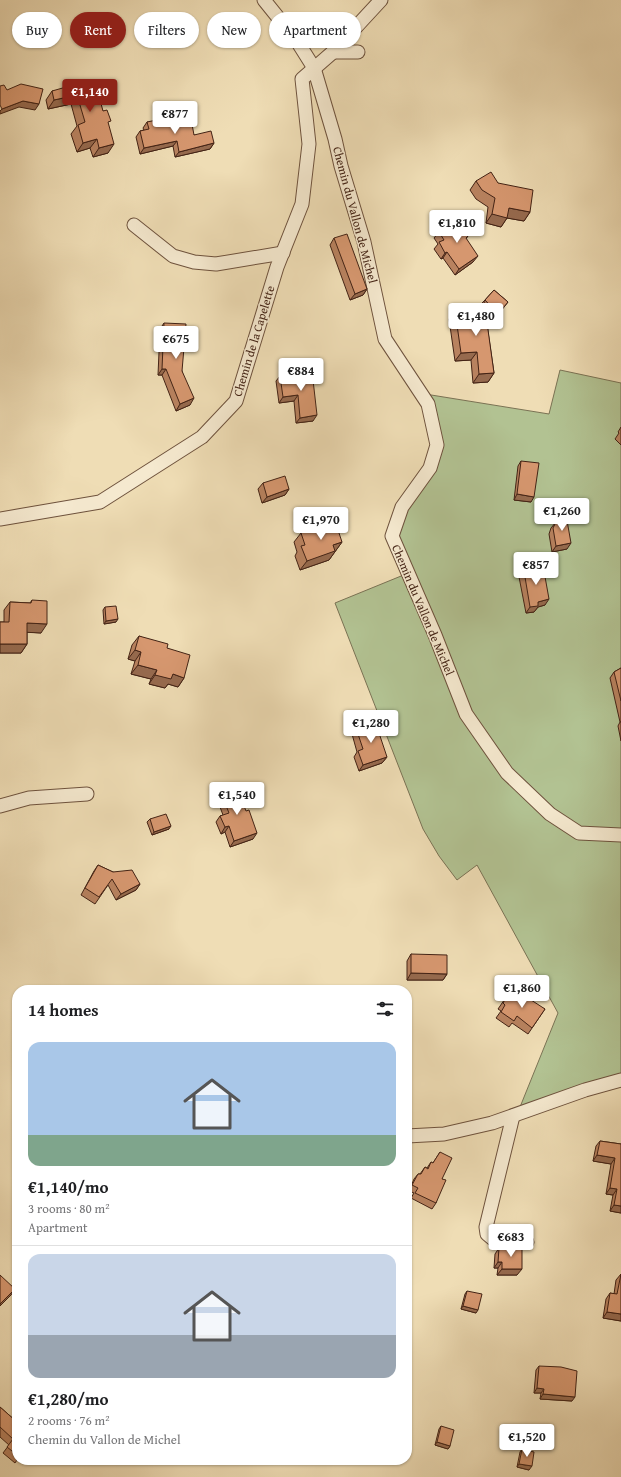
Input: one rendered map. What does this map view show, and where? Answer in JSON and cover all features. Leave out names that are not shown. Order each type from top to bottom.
[{"type":"street","name":"Chemin du Vallon de Michel","points":[[264,0],[297,41],[303,53],[314,68],[364,242],[385,339],[428,404],[437,445],[430,468],[402,507],[392,536],[435,635],[466,714],[507,773],[550,814],[579,833],[621,836]]},
{"type":"street","points":[[314,68],[333,52],[381,0]]},
{"type":"street","points":[[333,52],[358,52]]},
{"type":"street","name":"Chemin de la Capelette","points":[[0,519],[100,502],[202,437],[236,401],[277,267],[302,204],[309,144],[302,79],[314,68]]},
{"type":"street","points":[[134,225],[173,256],[194,262],[216,264],[283,253]]},
{"type":"street","points":[[0,806],[29,798],[87,794]]},
{"type":"street","points":[[412,1136],[444,1134],[492,1123],[585,1090],[621,1080]]},
{"type":"street","points":[[513,1116],[486,1227],[487,1234],[493,1239],[527,1242]]},
{"type":"green space","points":[[560,370],[621,383],[621,1075],[518,1112],[558,1013],[477,865],[457,880],[439,856],[423,829],[335,603],[406,574],[392,518],[434,455],[425,394],[549,414]]},
{"type":"building","points":[[91,80],[93,90],[97,89],[103,111],[107,110],[111,121],[108,122],[114,144],[99,148],[97,139],[83,143],[78,125],[85,122],[77,95],[54,100],[52,91]]},
{"type":"building","points":[[21,84],[43,89],[39,104],[23,101],[2,109],[0,105],[0,86],[4,85],[7,90]]},
{"type":"building","points":[[171,117],[172,123],[191,119],[194,135],[211,131],[214,143],[179,152],[177,141],[144,148],[140,131],[149,129],[147,122]]},
{"type":"building","points":[[491,172],[498,183],[533,190],[530,212],[509,208],[507,218],[492,214],[495,198],[482,190],[476,181]]},
{"type":"building","points":[[457,219],[468,236],[466,238],[478,256],[459,269],[447,252],[445,253],[439,242],[444,240],[439,232]]},
{"type":"building","points":[[347,234],[367,289],[355,294],[334,238]]},
{"type":"building","points":[[494,290],[508,302],[498,314],[485,300]]},
{"type":"building","points":[[484,301],[494,373],[479,374],[477,352],[461,353],[455,311],[476,310]]},
{"type":"building","points":[[164,323],[186,324],[182,371],[194,398],[180,404],[166,369],[162,369]]},
{"type":"building","points":[[312,371],[317,415],[300,418],[298,395],[283,397],[280,376]]},
{"type":"building","points":[[521,461],[539,463],[534,497],[517,494]]},
{"type":"building","points":[[285,476],[289,489],[267,497],[263,483]]},
{"type":"building","points":[[566,515],[571,543],[556,546],[553,528],[556,522]]},
{"type":"building","points":[[335,521],[342,542],[333,545],[335,551],[307,561],[301,546],[305,545],[301,533]]},
{"type":"building","points":[[542,560],[549,599],[538,602],[538,606],[530,607],[524,571],[536,568],[536,575]]},
{"type":"building","points":[[32,600],[47,601],[47,624],[27,623],[27,644],[0,644],[0,622],[9,622],[10,602],[31,603]]},
{"type":"building","points":[[116,606],[118,619],[106,621],[105,607]]},
{"type":"building","points":[[139,636],[168,644],[167,648],[190,655],[184,678],[173,674],[171,679],[155,675],[157,670],[138,665],[141,652],[135,650]]},
{"type":"building","points":[[621,668],[621,701],[614,672]]},
{"type":"building","points":[[375,721],[387,757],[363,765],[358,751],[363,749],[356,728]]},
{"type":"building","points":[[237,788],[246,811],[249,810],[257,833],[234,841],[229,826],[225,827],[220,816],[229,813],[221,793]]},
{"type":"building","points":[[166,814],[171,826],[154,832],[150,819]]},
{"type":"building","points":[[98,865],[113,872],[132,870],[140,884],[121,894],[112,879],[99,897],[85,888]]},
{"type":"building","points":[[411,954],[447,955],[447,974],[411,973]]},
{"type":"building","points":[[511,990],[526,1001],[528,998],[545,1009],[532,1028],[517,1016],[514,1021],[501,1012],[505,1005],[503,1003]]},
{"type":"building","points":[[600,1141],[621,1144],[621,1206],[614,1205],[617,1189],[610,1188],[615,1158],[597,1155]]},
{"type":"building","points":[[440,1152],[452,1158],[442,1179],[446,1180],[436,1203],[415,1193],[418,1188],[412,1185],[418,1174],[421,1174],[425,1167],[428,1169],[431,1162],[433,1163]]},
{"type":"building","points":[[499,1248],[522,1249],[522,1269],[502,1269],[502,1262],[498,1262]]},
{"type":"building","points":[[621,1274],[621,1314],[607,1312],[610,1293],[617,1294]]},
{"type":"building","points":[[0,1275],[12,1286],[12,1292],[0,1304]]},
{"type":"building","points":[[467,1291],[482,1294],[478,1310],[463,1306]]},
{"type":"building","points":[[539,1366],[561,1367],[577,1371],[575,1397],[543,1394],[544,1389],[537,1388]]},
{"type":"building","points":[[0,1407],[12,1418],[12,1438],[0,1427]]},
{"type":"building","points":[[441,1426],[454,1430],[450,1446],[437,1442]]},
{"type":"building","points":[[12,1440],[12,1451],[7,1447]]},
{"type":"building","points":[[522,1449],[534,1452],[532,1466],[519,1464]]}]
